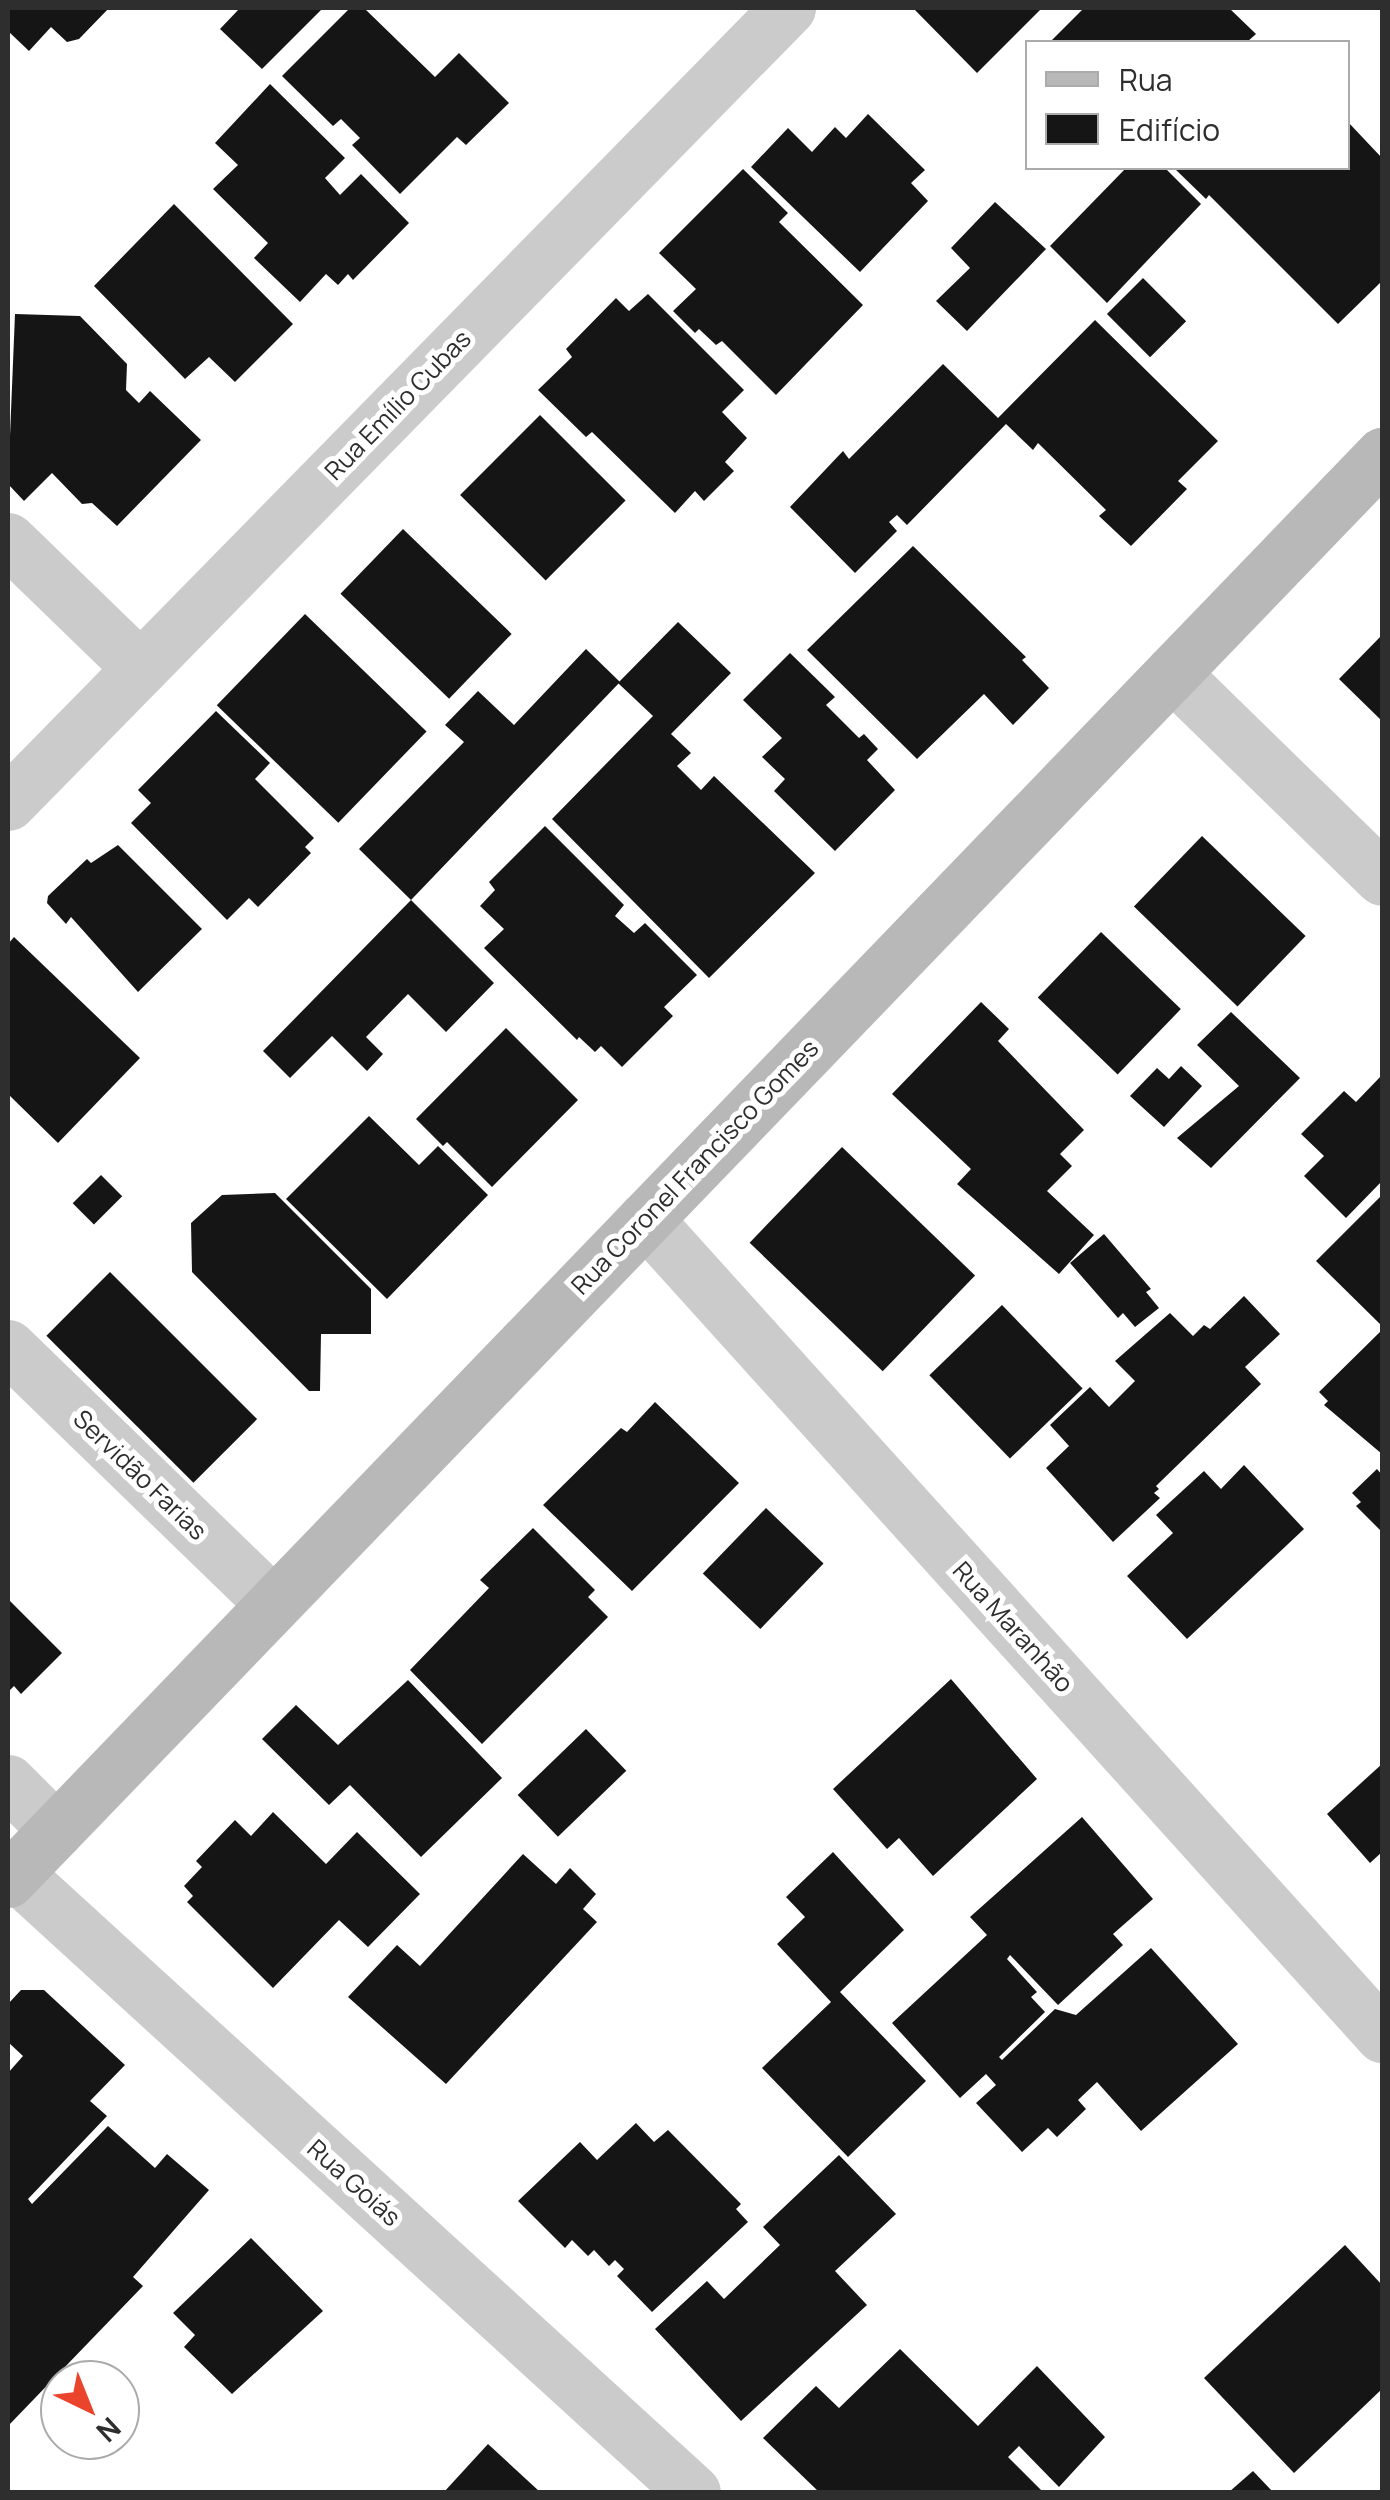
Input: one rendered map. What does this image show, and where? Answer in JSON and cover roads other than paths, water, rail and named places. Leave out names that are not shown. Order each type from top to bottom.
[{"type":"main road","name":"Rua Coronel Francisco Gomes","points":[[11,1876],[1382,455]]},
{"type":"street","name":"Rua Emílio Cubas","points":[[8,803],[788,8]]},
{"type":"street","points":[[8,540],[140,668]]},
{"type":"street","points":[[1172,673],[1382,878]]},
{"type":"street","name":"Rua Maranhão","points":[[645,1220],[1382,2035]]},
{"type":"street","name":"Servidão Farias","points":[[8,1347],[274,1604]]},
{"type":"street","points":[[8,1782],[56,1830]]},
{"type":"street","name":"Rua Goiás","points":[[11,1876],[693,2492]]}]
